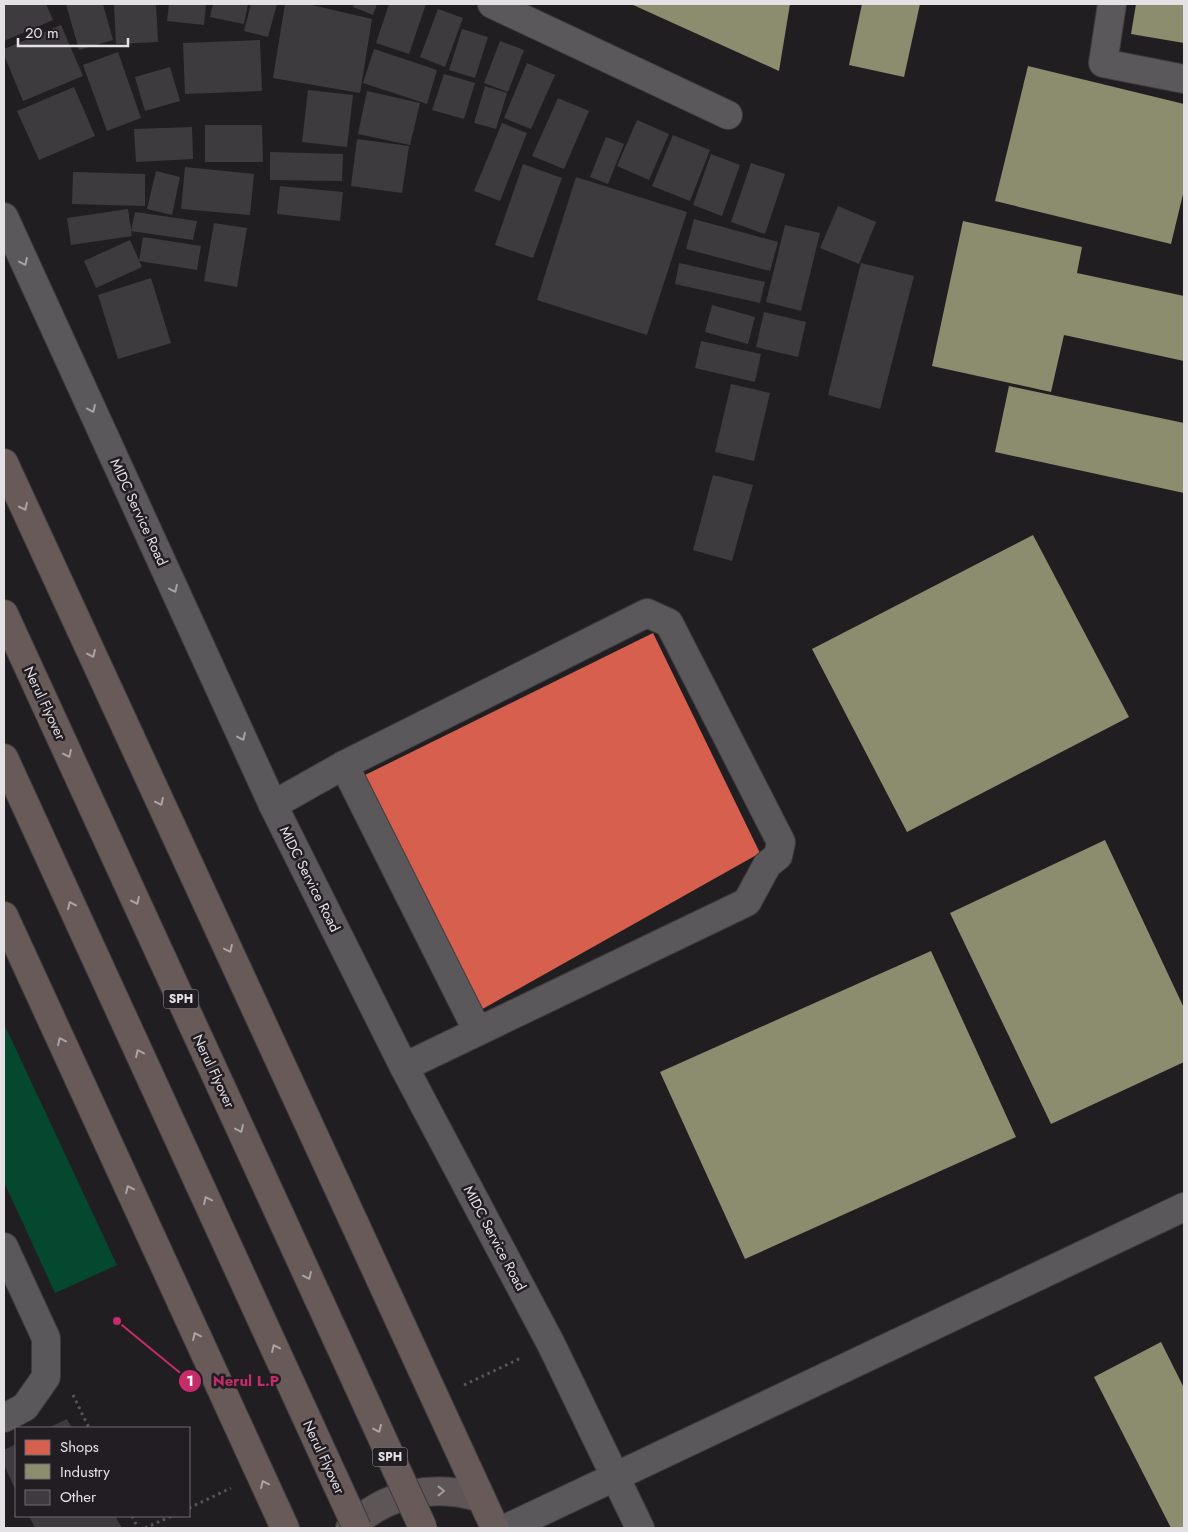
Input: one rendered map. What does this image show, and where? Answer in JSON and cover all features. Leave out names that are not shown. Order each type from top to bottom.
[{"type":"highway","points":[[4,463],[495,1528]]},
{"type":"highway","name":"Nerul Flyover","points":[[4,614],[423,1528]]},
{"type":"highway","name":"Nerul Flyover","points":[[4,758],[357,1528]]},
{"type":"highway","points":[[4,916],[285,1528]]},
{"type":"main road","points":[[350,1528],[376,1507],[418,1492],[464,1492],[481,1498]]},
{"type":"street","points":[[492,4],[728,115]]},
{"type":"street","points":[[1112,4],[1103,62],[1184,79]]},
{"type":"street","name":"MIDC Service Road","points":[[4,217],[273,805],[404,1067],[551,1344],[640,1528]]},
{"type":"street","points":[[273,805],[344,765],[647,614],[669,623],[781,842],[778,856],[767,865],[747,902],[477,1030],[404,1067]]},
{"type":"street","points":[[344,765],[477,1030]]},
{"type":"street","points":[[507,1528],[1184,1207]]},
{"type":"street","points":[[4,1246],[46,1338],[46,1377],[25,1407],[4,1418]]},
{"type":"path","points":[[435,1398],[551,1344]]},
{"type":"path","points":[[190,1508],[260,1474]]},
{"type":"path","points":[[145,1528],[170,1517]]},
{"type":"green space","points":[[4,1024],[117,1265],[55,1293],[4,1182]]},
{"type":"building: Shops","points":[[653,633],[760,853],[479,1011],[361,777]]},
{"type":"building: Industry","points":[[631,4],[790,4],[779,71]]},
{"type":"building: Industry","points":[[862,4],[920,4],[904,77],[849,65]]},
{"type":"building: Industry","points":[[1136,4],[1184,4],[1184,43],[1131,34]]},
{"type":"building: Industry","points":[[1028,66],[1184,104],[1184,190],[1171,244],[995,201]]},
{"type":"building: Industry","points":[[963,221],[1082,247],[1077,273],[1184,296],[1184,361],[1064,335],[1051,392],[932,366]]},
{"type":"building: Industry","points":[[1009,386],[1184,423],[1184,493],[995,452]]},
{"type":"building: Industry","points":[[1033,535],[1129,717],[907,832],[812,649]]},
{"type":"building: Industry","points":[[1105,840],[1184,1008],[1184,1062],[1051,1124],[950,913]]},
{"type":"building: Industry","points":[[931,951],[1016,1137],[745,1259],[660,1072]]},
{"type":"building: Industry","points":[[1161,1342],[1184,1388],[1184,1528],[1171,1528],[1094,1377]]},
{"type":"building: Other","points":[[4,4],[46,4],[53,20],[4,41]]},
{"type":"building: Other","points":[[66,4],[103,4],[113,40],[79,50]]},
{"type":"building: Other","points":[[114,4],[156,4],[158,42],[116,44]]},
{"type":"building: Other","points":[[169,4],[206,4],[204,25],[167,21]]},
{"type":"building: Other","points":[[213,4],[248,4],[244,24],[210,17]]},
{"type":"building: Other","points":[[251,4],[277,4],[268,37],[244,31]]},
{"type":"building: Other","points":[[285,4],[308,4],[372,19],[360,93],[273,78]]},
{"type":"building: Other","points":[[354,4],[377,4],[373,15],[353,7]]},
{"type":"building: Other","points":[[389,4],[426,4],[409,54],[376,43]]},
{"type":"building: Other","points":[[438,9],[463,18],[445,67],[420,57]]},
{"type":"building: Other","points":[[61,25],[83,76],[23,101],[4,55],[4,49]]},
{"type":"building: Other","points":[[462,29],[488,37],[475,78],[449,70]]},
{"type":"building: Other","points":[[260,40],[262,91],[185,94],[183,43]]},
{"type":"building: Other","points":[[500,41],[524,50],[508,92],[484,83]]},
{"type":"building: Other","points":[[374,49],[437,70],[427,104],[363,83]]},
{"type":"building: Other","points":[[118,52],[141,118],[107,131],[83,65]]},
{"type":"building: Other","points":[[527,63],[555,75],[531,129],[504,118]]},
{"type":"building: Other","points":[[170,67],[180,101],[145,111],[135,77]]},
{"type":"building: Other","points":[[444,74],[475,83],[464,119],[432,110]]},
{"type":"building: Other","points":[[485,86],[507,93],[496,129],[474,123]]},
{"type":"building: Other","points":[[74,87],[95,136],[39,160],[17,111]]},
{"type":"building: Other","points":[[308,90],[353,95],[347,147],[302,142]]},
{"type":"building: Other","points":[[367,91],[420,103],[410,145],[358,134]]},
{"type":"building: Other","points":[[558,98],[589,111],[564,169],[532,156]]},
{"type":"building: Other","points":[[637,120],[669,134],[649,180],[617,166]]},
{"type":"building: Other","points":[[502,123],[527,133],[500,201],[474,191]]},
{"type":"building: Other","points":[[205,125],[262,125],[263,162],[205,162]]},
{"type":"building: Other","points":[[192,127],[193,159],[136,162],[134,129]]},
{"type":"building: Other","points":[[673,135],[710,150],[690,201],[652,186]]},
{"type":"building: Other","points":[[606,137],[624,144],[608,184],[590,177]]},
{"type":"building: Other","points":[[357,139],[409,146],[402,193],[351,186]]},
{"type":"building: Other","points":[[270,152],[343,154],[342,181],[270,180]]},
{"type":"building: Other","points":[[711,154],[740,165],[722,216],[693,205]]},
{"type":"building: Other","points":[[751,163],[785,174],[765,234],[731,222]]},
{"type":"building: Other","points":[[523,164],[562,178],[533,258],[495,245]]},
{"type":"building: Other","points":[[185,167],[254,174],[250,215],[181,209]]},
{"type":"building: Other","points":[[156,171],[180,177],[172,215],[147,209]]},
{"type":"building: Other","points":[[73,172],[145,174],[145,206],[72,204]]},
{"type":"building: Other","points":[[576,177],[687,212],[647,335],[537,300]]},
{"type":"building: Other","points":[[280,186],[343,192],[340,221],[277,214]]},
{"type":"building: Other","points":[[838,206],[876,222],[859,264],[820,248]]},
{"type":"building: Other","points":[[128,209],[132,236],[71,245],[67,218]]},
{"type":"building: Other","points":[[135,212],[197,221],[193,240],[131,231]]},
{"type":"building: Other","points":[[694,219],[778,242],[770,271],[686,249]]},
{"type":"building: Other","points":[[214,223],[247,228],[237,287],[204,281]]},
{"type":"building: Other","points":[[785,225],[820,233],[801,311],[766,302]]},
{"type":"building: Other","points":[[143,237],[201,246],[197,270],[139,261]]},
{"type":"building: Other","points":[[130,240],[142,267],[96,288],[84,261]]},
{"type":"building: Other","points":[[679,263],[765,282],[760,303],[675,284]]},
{"type":"building: Other","points":[[861,263],[914,276],[880,409],[828,395]]},
{"type":"building: Other","points":[[151,278],[171,343],[118,359],[98,295]]},
{"type":"building: Other","points":[[712,305],[755,317],[748,344],[705,332]]},
{"type":"building: Other","points":[[764,312],[806,322],[798,357],[756,347]]},
{"type":"building: Other","points":[[701,341],[761,354],[755,382],[695,368]]},
{"type":"building: Other","points":[[731,384],[770,393],[754,461],[715,452]]},
{"type":"building: Other","points":[[713,475],[753,485],[732,561],[693,550]]},
{"type":"building: Other","points":[[67,1419],[71,1427],[50,1427]]},
{"type":"building: Other","points":[[15,1444],[15,1489],[4,1465],[4,1450]]},
{"type":"building: Other","points":[[30,1517],[116,1517],[122,1528],[35,1528]]},
{"type":"place","name":"Nerul L.P","points":[[117,1321]]}]
